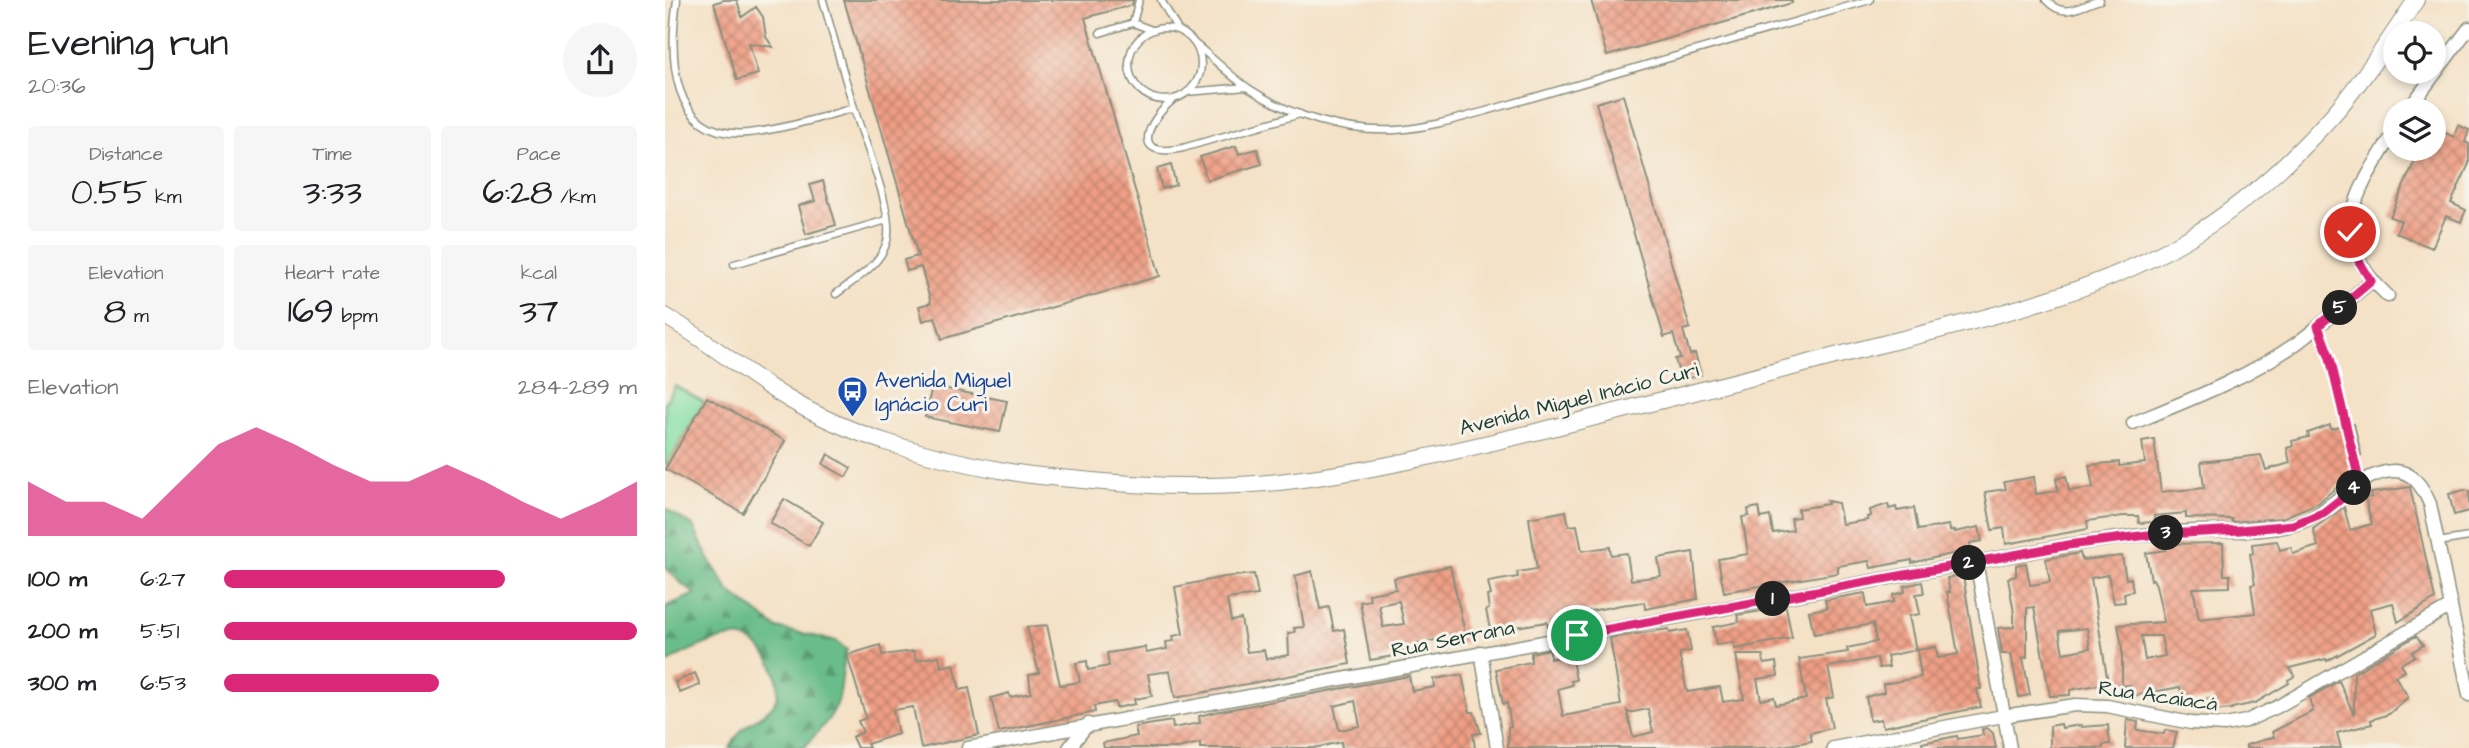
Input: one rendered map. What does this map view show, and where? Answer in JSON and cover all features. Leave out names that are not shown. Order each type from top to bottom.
[{"type":"street","name":"Avenida Miguel Inácio Curi","points":[[665,316],[785,397],[820,417],[856,432],[916,450],[1008,472],[1124,485],[1196,488],[1294,481],[1436,456],[1669,399],[1993,314],[2053,297],[2127,269],[2181,243],[2221,217],[2263,184],[2338,109],[2416,0]]},
{"type":"street","points":[[2418,98],[2469,28]]},
{"type":"street","points":[[2383,152],[2363,185],[2352,216],[2351,242],[2371,281],[2388,296]]},
{"type":"street","points":[[2133,423],[2243,375],[2296,343],[2371,281]]},
{"type":"street","name":"Rua Serrana","points":[[968,748],[1976,561],[2127,537],[2293,525],[2323,513],[2360,484],[2392,471],[2405,472],[2414,478],[2423,488],[2430,504],[2469,695]]},
{"type":"street","points":[[1976,561],[2010,748]]},
{"type":"street","name":"Rua Acaiacá","points":[[1833,748],[2075,705],[2096,706],[2192,723],[2225,725],[2246,721],[2277,707],[2451,606]]},
{"type":"street","points":[[1481,652],[1497,748]]},
{"type":"street","points":[[1069,748],[1088,724]]},
{"type":"lane","points":[[677,0],[673,58],[677,81],[690,112],[706,124],[719,130],[745,133],[784,127],[854,108]]},
{"type":"lane","points":[[823,0],[883,198],[888,239],[882,254],[870,268],[836,294]]},
{"type":"lane","points":[[1133,23],[1139,0]]},
{"type":"lane","points":[[1161,0],[1178,30]]},
{"type":"lane","points":[[1176,98],[1164,100],[1152,97],[1141,91],[1133,82],[1129,58],[1133,46],[1151,30],[1164,28],[1178,30],[1187,35],[1247,88],[1300,114],[1331,124],[1360,129],[1396,130],[1444,122],[1870,0]]},
{"type":"lane","points":[[2046,0],[2051,6],[2072,11],[2100,0]]},
{"type":"lane","points":[[1100,33],[1133,23],[1151,30]]},
{"type":"lane","points":[[1194,43],[1199,51],[1201,69],[1193,86],[1154,119],[1148,139],[1150,145],[1157,150],[1167,152],[1183,148],[1300,114]]},
{"type":"lane","points":[[1187,92],[1247,88]]},
{"type":"lane","points":[[734,264],[887,220]]},
{"type":"lane","points":[[2438,542],[2469,537]]},
{"type":"path","points":[[2318,326],[2330,358],[2360,484]]},
{"type":"green space","points":[[675,386],[704,402],[667,465],[665,403]]},
{"type":"green space","points":[[665,508],[693,526],[729,591],[777,628],[836,641],[847,650],[840,695],[835,708],[804,748],[730,748],[742,730],[772,706],[778,692],[778,681],[770,660],[754,644],[735,637],[718,640],[688,651],[665,665],[665,607],[695,594],[665,567]]},
{"type":"building","points":[[737,0],[742,17],[756,7],[763,17],[766,37],[773,47],[749,43],[758,74],[737,80],[714,3]]},
{"type":"building","points":[[844,0],[1133,0],[1132,5],[1085,18],[1160,276],[942,339],[935,317],[923,321],[919,306],[931,303],[921,267],[907,271],[904,260],[918,256]]},
{"type":"building","points":[[1591,0],[1792,0],[1792,3],[1607,56]]},
{"type":"building","points":[[1623,95],[1690,328],[1683,330],[1690,355],[1695,353],[1701,375],[1681,380],[1675,359],[1680,358],[1673,334],[1664,337],[1596,103]]},
{"type":"building","points":[[2458,125],[2469,130],[2465,142],[2469,144],[2469,164],[2451,203],[2466,210],[2461,222],[2446,216],[2432,248],[2396,233],[2401,221],[2390,217],[2415,161],[2446,161],[2446,133],[2454,137]]},
{"type":"building","points":[[1236,146],[1239,154],[1257,149],[1262,164],[1207,180],[1200,157]]},
{"type":"building","points":[[1171,165],[1176,185],[1162,189],[1157,169]]},
{"type":"building","points":[[823,181],[836,225],[806,234],[798,206],[815,201],[810,185]]},
{"type":"building","points":[[932,386],[1007,401],[1000,432],[925,417]]},
{"type":"building","points":[[707,397],[785,441],[743,513],[665,469]]},
{"type":"building","points":[[2354,424],[2361,455],[2351,458],[2355,472],[2318,503],[2282,518],[2232,522],[2232,519],[2186,518],[2186,513],[2154,516],[2155,522],[2139,523],[2138,516],[2123,516],[2087,521],[2088,529],[2006,544],[2004,528],[1992,530],[1985,492],[2006,489],[2004,482],[2034,477],[2036,494],[2058,491],[2056,479],[2066,476],[2069,491],[2093,488],[2089,465],[2145,463],[2142,441],[2154,439],[2161,492],[2204,488],[2201,462],[2261,455],[2266,470],[2290,463],[2287,448],[2293,446],[2292,441],[2309,437],[2308,433],[2330,425],[2331,429]]},
{"type":"building","points":[[828,454],[851,468],[846,477],[823,464]]},
{"type":"building","points":[[2410,487],[2435,599],[2398,622],[2393,603],[2370,609],[2376,634],[2327,661],[2326,659],[2289,668],[2295,676],[2288,680],[2289,683],[2255,703],[2214,711],[2213,698],[2182,702],[2180,687],[2132,696],[2130,685],[2122,686],[2122,647],[2118,625],[2164,622],[2146,553],[2166,550],[2165,544],[2223,543],[2224,575],[2230,575],[2230,587],[2193,588],[2199,619],[2255,613],[2251,585],[2255,584],[2250,554],[2253,553],[2252,544],[2277,541],[2280,550],[2291,547],[2293,554],[2318,546],[2313,529],[2344,507],[2350,530],[2372,524],[2365,498],[2372,497],[2371,493]],"holes":[[[2141,636],[2161,636],[2165,656],[2145,660]]]},
{"type":"building","points":[[2469,491],[2469,511],[2454,515],[2449,494]]},
{"type":"building","points":[[784,499],[823,522],[809,546],[770,523]]},
{"type":"building","points":[[1827,501],[1838,503],[1842,524],[1868,520],[1867,517],[1871,516],[1870,510],[1888,504],[1889,509],[1896,507],[1897,511],[1914,508],[1918,530],[1949,525],[1950,531],[1955,532],[1979,527],[1982,541],[1970,543],[1971,550],[1912,563],[1912,560],[1871,568],[1869,561],[1838,566],[1838,573],[1724,592],[1718,559],[1748,554],[1742,517],[1749,516],[1748,509],[1759,507],[1761,518],[1770,516],[1773,533],[1793,530],[1791,518],[1799,517],[1798,509],[1828,504]]},
{"type":"building","points":[[1566,511],[1569,526],[1577,525],[1582,551],[1610,547],[1611,555],[1627,553],[1631,580],[1661,576],[1658,558],[1693,552],[1698,599],[1645,609],[1644,602],[1621,605],[1565,616],[1567,624],[1548,627],[1547,622],[1490,629],[1486,610],[1489,609],[1487,596],[1491,595],[1488,582],[1518,577],[1517,572],[1537,569],[1529,518]]},
{"type":"building","points":[[2080,553],[2082,560],[2122,556],[2126,579],[2131,578],[2133,591],[2124,593],[2125,602],[2114,603],[2108,575],[2091,578],[2108,683],[2070,690],[2070,695],[2050,696],[2034,607],[2027,608],[2027,657],[2023,658],[2030,695],[2019,697],[2011,654],[2002,654],[1998,628],[2014,627],[2008,578],[2016,576],[2016,565],[2026,563],[2030,585],[2050,582],[2046,559]],"holes":[[[2087,628],[2090,648],[2063,653],[2059,631]]]},
{"type":"building","points":[[1450,566],[1467,642],[1450,646],[1448,638],[1417,643],[1418,651],[1399,650],[1400,655],[1370,660],[1360,602],[1370,600],[1369,594],[1396,589],[1394,578]],"holes":[[[1399,601],[1404,624],[1383,627],[1379,605]]]},
{"type":"building","points":[[1312,571],[1320,609],[1329,607],[1334,631],[1344,629],[1350,664],[1175,698],[1170,671],[1148,674],[1152,696],[1134,699],[1135,704],[1116,708],[1115,702],[1094,706],[1095,712],[999,732],[991,698],[1009,693],[1010,697],[1031,693],[1029,675],[1039,673],[1027,627],[1047,625],[1060,685],[1080,682],[1076,663],[1087,661],[1088,670],[1109,666],[1107,653],[1145,647],[1146,653],[1167,649],[1166,642],[1174,641],[1173,636],[1183,634],[1175,587],[1254,574],[1258,595],[1227,599],[1231,621],[1241,619],[1247,652],[1264,650],[1266,659],[1289,655],[1288,633],[1295,632],[1294,628],[1304,627],[1295,576]]},
{"type":"building","points":[[1963,575],[1981,689],[1977,689],[1981,707],[1883,727],[1881,719],[1870,721],[1866,697],[1884,692],[1883,684],[1921,677],[1917,650],[1936,647],[1938,658],[1958,654],[1947,578]]},
{"type":"building","points":[[1922,582],[1924,593],[1916,594],[1920,614],[1909,616],[1916,650],[1887,656],[1889,667],[1879,668],[1877,658],[1828,667],[1834,697],[1826,699],[1832,728],[1810,733],[1812,741],[1770,748],[1508,748],[1508,727],[1511,726],[1507,703],[1503,704],[1496,669],[1531,662],[1531,653],[1550,649],[1550,659],[1569,655],[1570,661],[1572,660],[1576,680],[1571,681],[1572,685],[1558,689],[1563,716],[1621,705],[1610,638],[1669,629],[1670,633],[1687,630],[1691,651],[1680,653],[1680,658],[1687,692],[1720,687],[1723,702],[1744,699],[1736,655],[1763,655],[1764,664],[1776,662],[1778,676],[1757,679],[1761,700],[1774,697],[1776,705],[1806,699],[1799,659],[1848,652],[1847,648],[1876,642],[1873,624],[1814,634],[1809,611],[1827,608],[1825,600],[1865,593],[1867,607],[1894,602],[1893,595],[1905,592],[1904,586]],"holes":[[[1648,709],[1653,732],[1633,737],[1627,711],[1629,713]]]},
{"type":"building","points":[[1786,607],[1792,638],[1735,649],[1734,642],[1716,645],[1713,627],[1739,622],[1737,615]]},
{"type":"building","points":[[2416,636],[2423,645],[2412,652],[2415,656],[2401,664],[2405,671],[2395,676],[2408,697],[2389,714],[2371,720],[2372,724],[2337,733],[2341,748],[2246,748],[2246,745],[2274,737],[2272,732],[2313,711],[2309,698],[2339,681],[2354,715],[2354,673]]},
{"type":"building","points":[[880,645],[882,655],[914,651],[916,660],[939,656],[941,667],[954,664],[960,690],[969,688],[979,735],[921,748],[913,707],[893,710],[898,734],[867,744],[869,748],[857,748],[852,737],[863,732],[858,721],[866,718],[847,655]]},
{"type":"building","points":[[695,673],[700,685],[680,693],[675,682]]},
{"type":"building","points":[[1462,675],[1470,712],[1474,712],[1481,733],[1473,734],[1475,748],[1342,748],[1341,742],[1314,748],[1200,748],[1200,743],[1177,748],[1104,748],[1103,743],[1137,736],[1135,727],[1172,721],[1173,728],[1200,723],[1199,716],[1215,712],[1409,676],[1412,691],[1435,687],[1434,679]],"holes":[[[1355,701],[1360,726],[1339,730],[1334,706]]]},
{"type":"building","points":[[2127,720],[2138,722],[2137,730],[2164,734],[2165,730],[2177,732],[2173,748],[2125,748]]},
{"type":"building","points":[[2061,724],[2062,728],[2108,725],[2110,744],[2103,745],[2103,748],[2050,748],[2050,726]]},
{"type":"building","points":[[1987,728],[1993,733],[1996,748],[1923,748],[1922,743],[1957,736],[1958,739],[1983,735],[1982,729]]},
{"type":"place","name":"Avenida Miguel Ignácio Curi","points":[[852,419]]},
{"type":"route","points":[[1577,635],[2068,545],[2148,535],[2293,525],[2323,513],[2360,484],[2330,358],[2318,326],[2371,281],[2354,253],[2350,232]]}]
